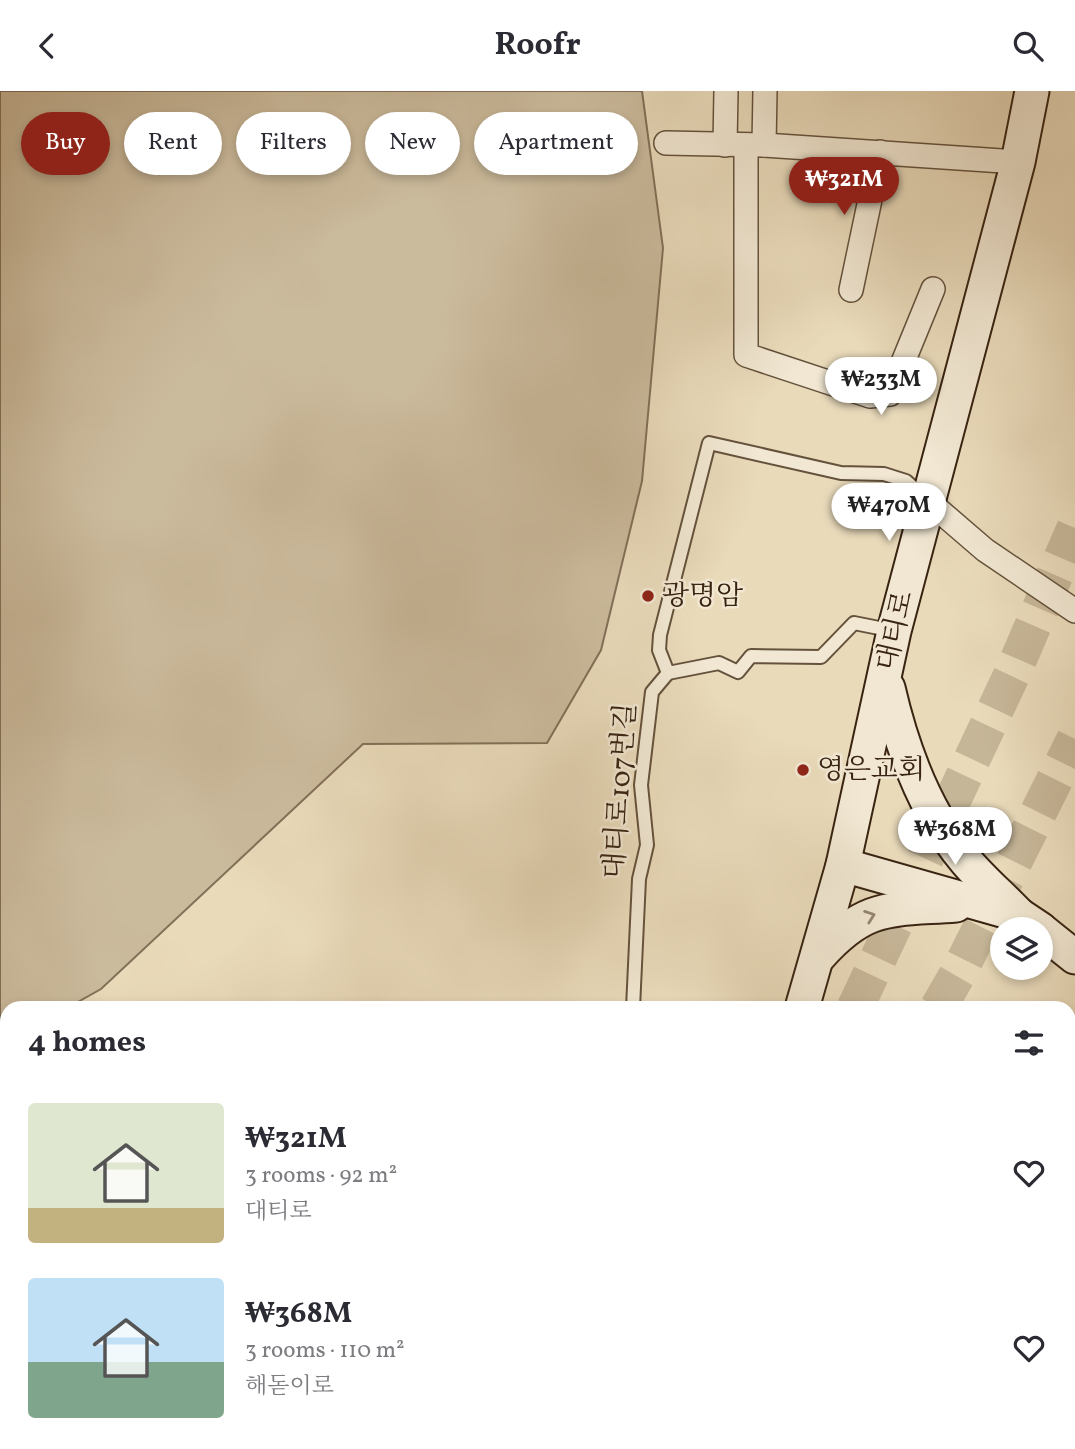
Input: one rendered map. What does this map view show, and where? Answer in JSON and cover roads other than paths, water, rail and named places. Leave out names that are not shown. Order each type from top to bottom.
[{"type":"main road","name":"대티로","points":[[804,1001],[843,865],[894,631],[1018,162],[1022,96]]},
{"type":"main road","points":[[885,675],[898,732],[913,773],[929,803],[965,860],[1025,917]]},
{"type":"main road","points":[[843,865],[980,903],[1014,917]]},
{"type":"main road","points":[[818,958],[840,932],[877,913],[911,906],[980,903]]},
{"type":"main road","points":[[1053,940],[1075,957]]},
{"type":"street","points":[[726,91],[745,145],[746,355],[870,396],[890,394],[933,289]]},
{"type":"street","points":[[745,145],[765,91]]},
{"type":"street","points":[[666,143],[880,152],[1018,162]]},
{"type":"street","points":[[851,290],[880,152]]},
{"type":"street","points":[[928,501],[985,550],[1075,611]]},
{"type":"lane","name":"대티로107번길","points":[[633,1001],[639,879],[647,845],[641,785],[652,692],[668,673],[659,650],[660,635],[709,443],[841,473],[884,474],[906,481],[928,501]]},
{"type":"lane","points":[[668,673],[719,663],[738,671],[751,656],[821,657],[854,623],[894,631]]},
{"type":"tunnel","points":[[858,1001],[1013,672],[1075,528]]},
{"type":"tunnel","points":[[942,1001],[1075,739]]},
{"type":"place","name":"광명암","points":[[648,596]]},
{"type":"place","name":"영은교회","points":[[803,770]]}]
